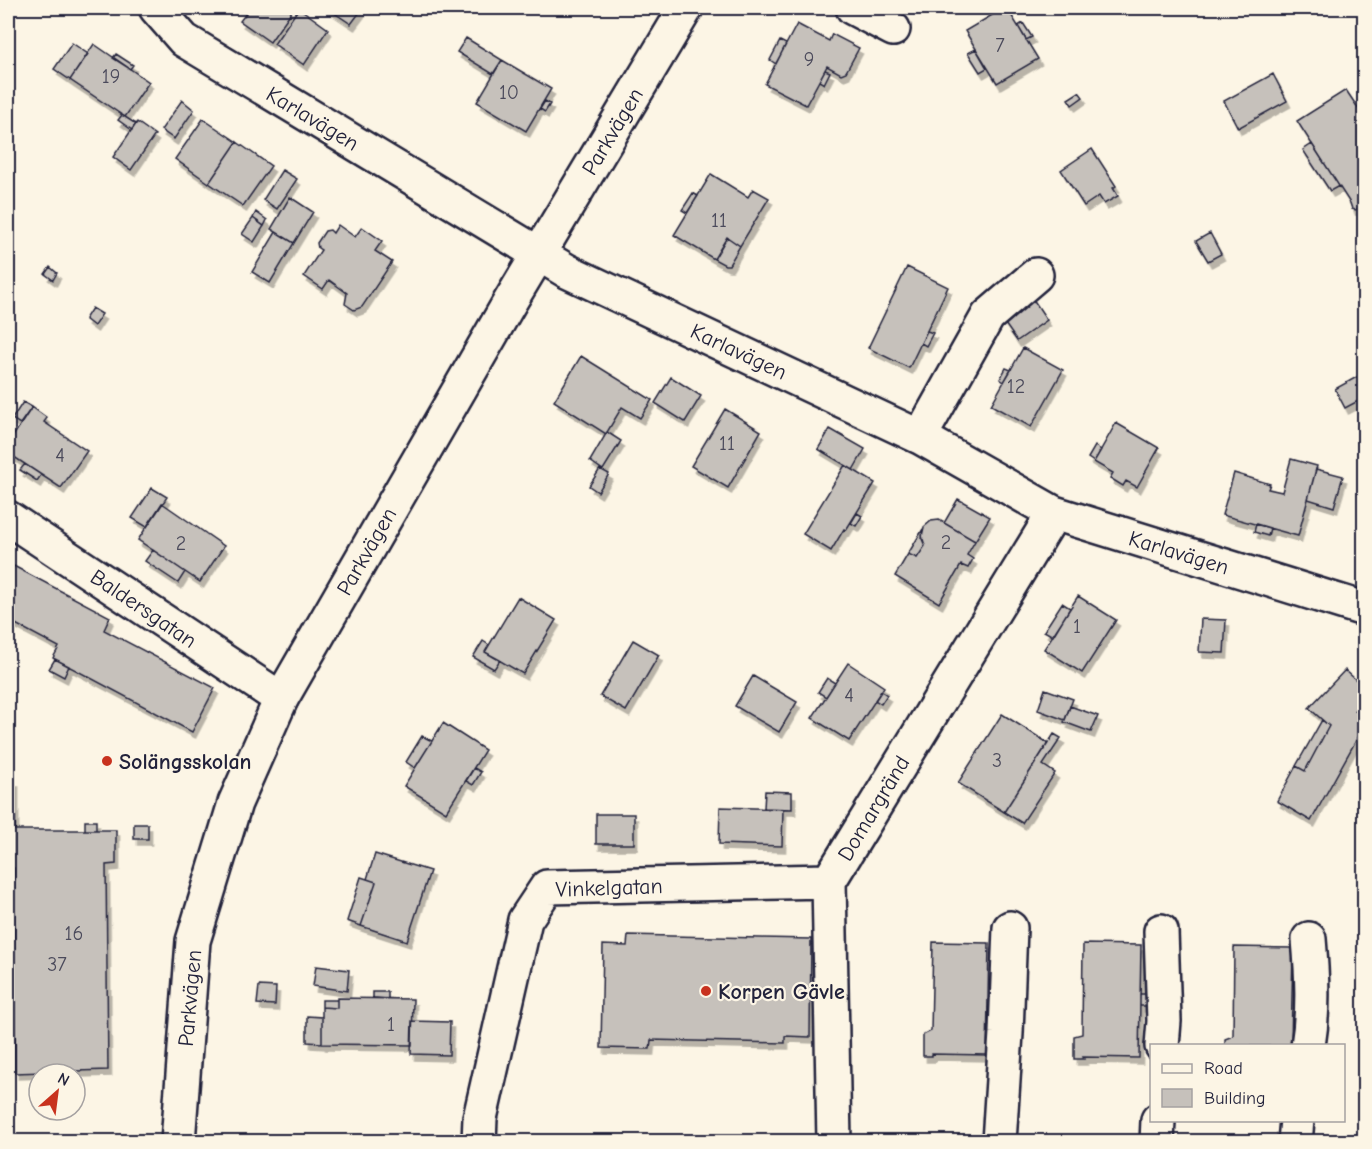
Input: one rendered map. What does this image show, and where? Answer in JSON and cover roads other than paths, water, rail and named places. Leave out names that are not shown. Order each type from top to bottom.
[{"type":"street","name":"Karlavägen","points":[[156,8],[184,40],[567,271],[920,436],[1054,513],[1365,609]]},
{"type":"street","name":"Parkvägen","points":[[178,1142],[193,941],[235,803],[281,699],[538,255],[686,8]]},
{"type":"street","points":[[852,8],[893,28]]},
{"type":"street","points":[[920,436],[988,315],[1036,275]]},
{"type":"street","name":"Domargränd","points":[[834,1142],[829,881],[1054,513]]},
{"type":"street","name":"Baldersgatan","points":[[8,518],[281,699]]},
{"type":"street","name":"Vinkelgatan","points":[[478,1142],[480,1118],[525,920],[547,887],[829,881]]},
{"type":"street","points":[[999,1142],[1010,928]]},
{"type":"street","points":[[1161,931],[1164,1021],[1162,1044]]},
{"type":"street","points":[[1308,1044],[1312,972],[1309,939]]},
{"type":"street","points":[[1157,1142],[1158,1122]]},
{"type":"street","points":[[1295,1142],[1297,1122]]},
{"type":"place","name":"Solängsskolan","points":[[107,761]]},
{"type":"place","name":"Korpen Gävle","points":[[706,991]]}]
